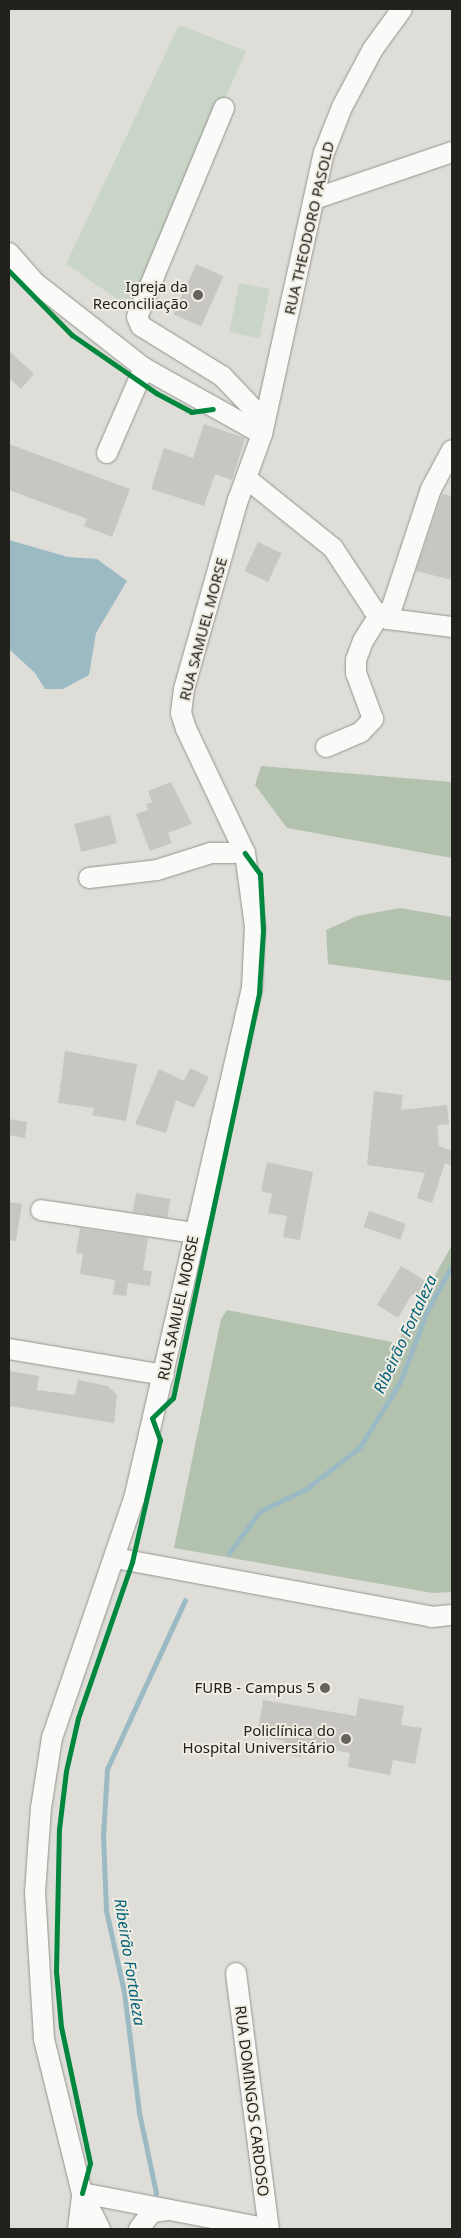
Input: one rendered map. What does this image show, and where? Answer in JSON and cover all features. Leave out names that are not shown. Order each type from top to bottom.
[{"type":"street","name":"RUA THEODORO PASOLD","points":[[264,428],[324,153],[342,107],[373,49],[402,9]]},
{"type":"street","points":[[224,108],[138,317],[141,326],[222,376],[264,428]]},
{"type":"street","points":[[314,199],[452,152]]},
{"type":"street","points":[[9,254],[33,281],[144,368],[264,428]]},
{"type":"street","points":[[107,453],[144,368]]},
{"type":"street","name":"RUA SAMUEL MORSE","points":[[100,2229],[82,2193],[44,2039],[35,1893],[41,1808],[52,1738],[116,1558],[164,1375],[252,988],[255,927],[244,853],[181,713],[186,680],[246,478],[264,428]]},
{"type":"street","points":[[326,747],[361,732],[373,720],[356,673],[356,660],[363,641],[384,617],[431,489],[452,450]]},
{"type":"street","points":[[246,478],[333,548],[344,560],[356,588],[384,617],[452,627]]},
{"type":"street","points":[[90,878],[157,870],[211,853],[244,853]]},
{"type":"street","points":[[41,1210],[195,1233]]},
{"type":"street","points":[[9,1349],[164,1375]]},
{"type":"street","points":[[116,1558],[422,1616],[452,1615]]},
{"type":"street","name":"RUA DOMINGOS CARDOSO","points":[[236,1973],[269,2229]]},
{"type":"street","points":[[82,2193],[269,2229]]},
{"type":"street","name":"RUA SAMUEL MORSE","points":[[78,2229],[82,2193]]},
{"type":"street","points":[[139,2229],[152,2212],[172,2209]]},
{"type":"green space","points":[[179,25],[246,51],[132,309],[66,264]]},
{"type":"green space","points":[[239,283],[269,289],[260,338],[229,332]]},
{"type":"green space","points":[[261,766],[452,782],[452,858],[287,828],[255,785]]},
{"type":"green space","points":[[400,908],[452,917],[452,981],[328,964],[326,930],[357,916]]},
{"type":"green space","points":[[452,1245],[452,1592],[433,1593],[174,1548],[221,1319],[227,1310],[397,1343]]},
{"type":"water","points":[[9,540],[68,557],[97,559],[127,581],[96,633],[89,675],[63,689],[45,689],[35,673],[9,649]]},
{"type":"building","name":"Igreja da Reconciliação","points":[[196,264],[223,276],[201,326],[174,314]]},
{"type":"building","points":[[9,351],[34,374],[21,389],[9,378]]},
{"type":"building","points":[[204,424],[245,438],[232,480],[215,474],[204,506],[151,489],[164,448],[193,458]]},
{"type":"building","points":[[9,444],[130,489],[112,537],[84,526],[87,519],[9,490]]},
{"type":"building","points":[[442,494],[452,496],[452,580],[416,571]]},
{"type":"building","points":[[258,542],[282,553],[268,582],[244,571]]},
{"type":"building","points":[[171,782],[192,824],[168,833],[172,843],[150,851],[136,814],[148,810],[146,804],[152,802],[148,791]]},
{"type":"building","points":[[110,815],[117,843],[81,852],[74,824]]},
{"type":"building","points":[[65,1051],[137,1064],[126,1121],[92,1115],[94,1108],[58,1103]]},
{"type":"building","points":[[190,1068],[209,1077],[194,1108],[176,1100],[166,1133],[135,1124],[159,1069],[184,1081]]},
{"type":"building","points":[[374,1091],[403,1095],[401,1110],[447,1105],[449,1124],[437,1125],[439,1146],[452,1151],[452,1166],[445,1163],[432,1203],[417,1198],[425,1173],[367,1165]]},
{"type":"building","points":[[9,1119],[27,1122],[25,1138],[9,1135]]},
{"type":"building","points":[[267,1162],[313,1172],[300,1240],[283,1237],[287,1216],[268,1213],[272,1194],[261,1191]]},
{"type":"building","points":[[136,1193],[170,1199],[167,1218],[133,1212]]},
{"type":"building","points":[[9,1202],[22,1204],[16,1241],[9,1240]]},
{"type":"building","points":[[369,1211],[406,1224],[400,1240],[363,1227]]},
{"type":"building","points":[[80,1228],[148,1238],[143,1270],[152,1271],[150,1286],[128,1283],[126,1296],[113,1294],[115,1280],[80,1274],[83,1254],[76,1253]]},
{"type":"building","points":[[401,1266],[432,1285],[422,1300],[412,1294],[398,1318],[377,1305]]},
{"type":"building","points":[[9,1371],[39,1376],[37,1390],[75,1395],[78,1380],[108,1386],[117,1395],[114,1423],[9,1406]]},
{"type":"building","name":"Policlínica do Hospital Universitário","points":[[359,1698],[404,1706],[401,1725],[422,1728],[415,1764],[393,1760],[390,1775],[348,1767],[350,1753],[304,1745],[301,1757],[283,1754],[285,1741],[257,1736],[263,1700],[356,1716]]},
{"type":"waterway","name":"Ribeirão Fortaleza","points":[[229,1553],[260,1511],[306,1489],[360,1447],[400,1382],[427,1311],[452,1265]]},
{"type":"waterway","name":"Ribeirão Fortaleza","points":[[156,2193],[139,2112],[124,1992],[106,1910],[103,1836],[107,1769],[185,1600]]},
{"type":"cycle path","points":[[9,271],[72,335],[156,393],[191,412],[213,409]]},
{"type":"cycle path","points":[[82,2193],[90,2163],[61,2027],[56,1971],[59,1829],[66,1771],[78,1718],[132,1562],[160,1440],[152,1418],[173,1398],[259,992],[263,930],[260,874],[245,853]]},
{"type":"place","name":"Igreja da Reconciliação","points":[[198,295]]},
{"type":"place","name":"FURB - Campus 5","points":[[325,1688]]},
{"type":"place","name":"Policlínica do Hospital Universitário","points":[[346,1739]]}]
